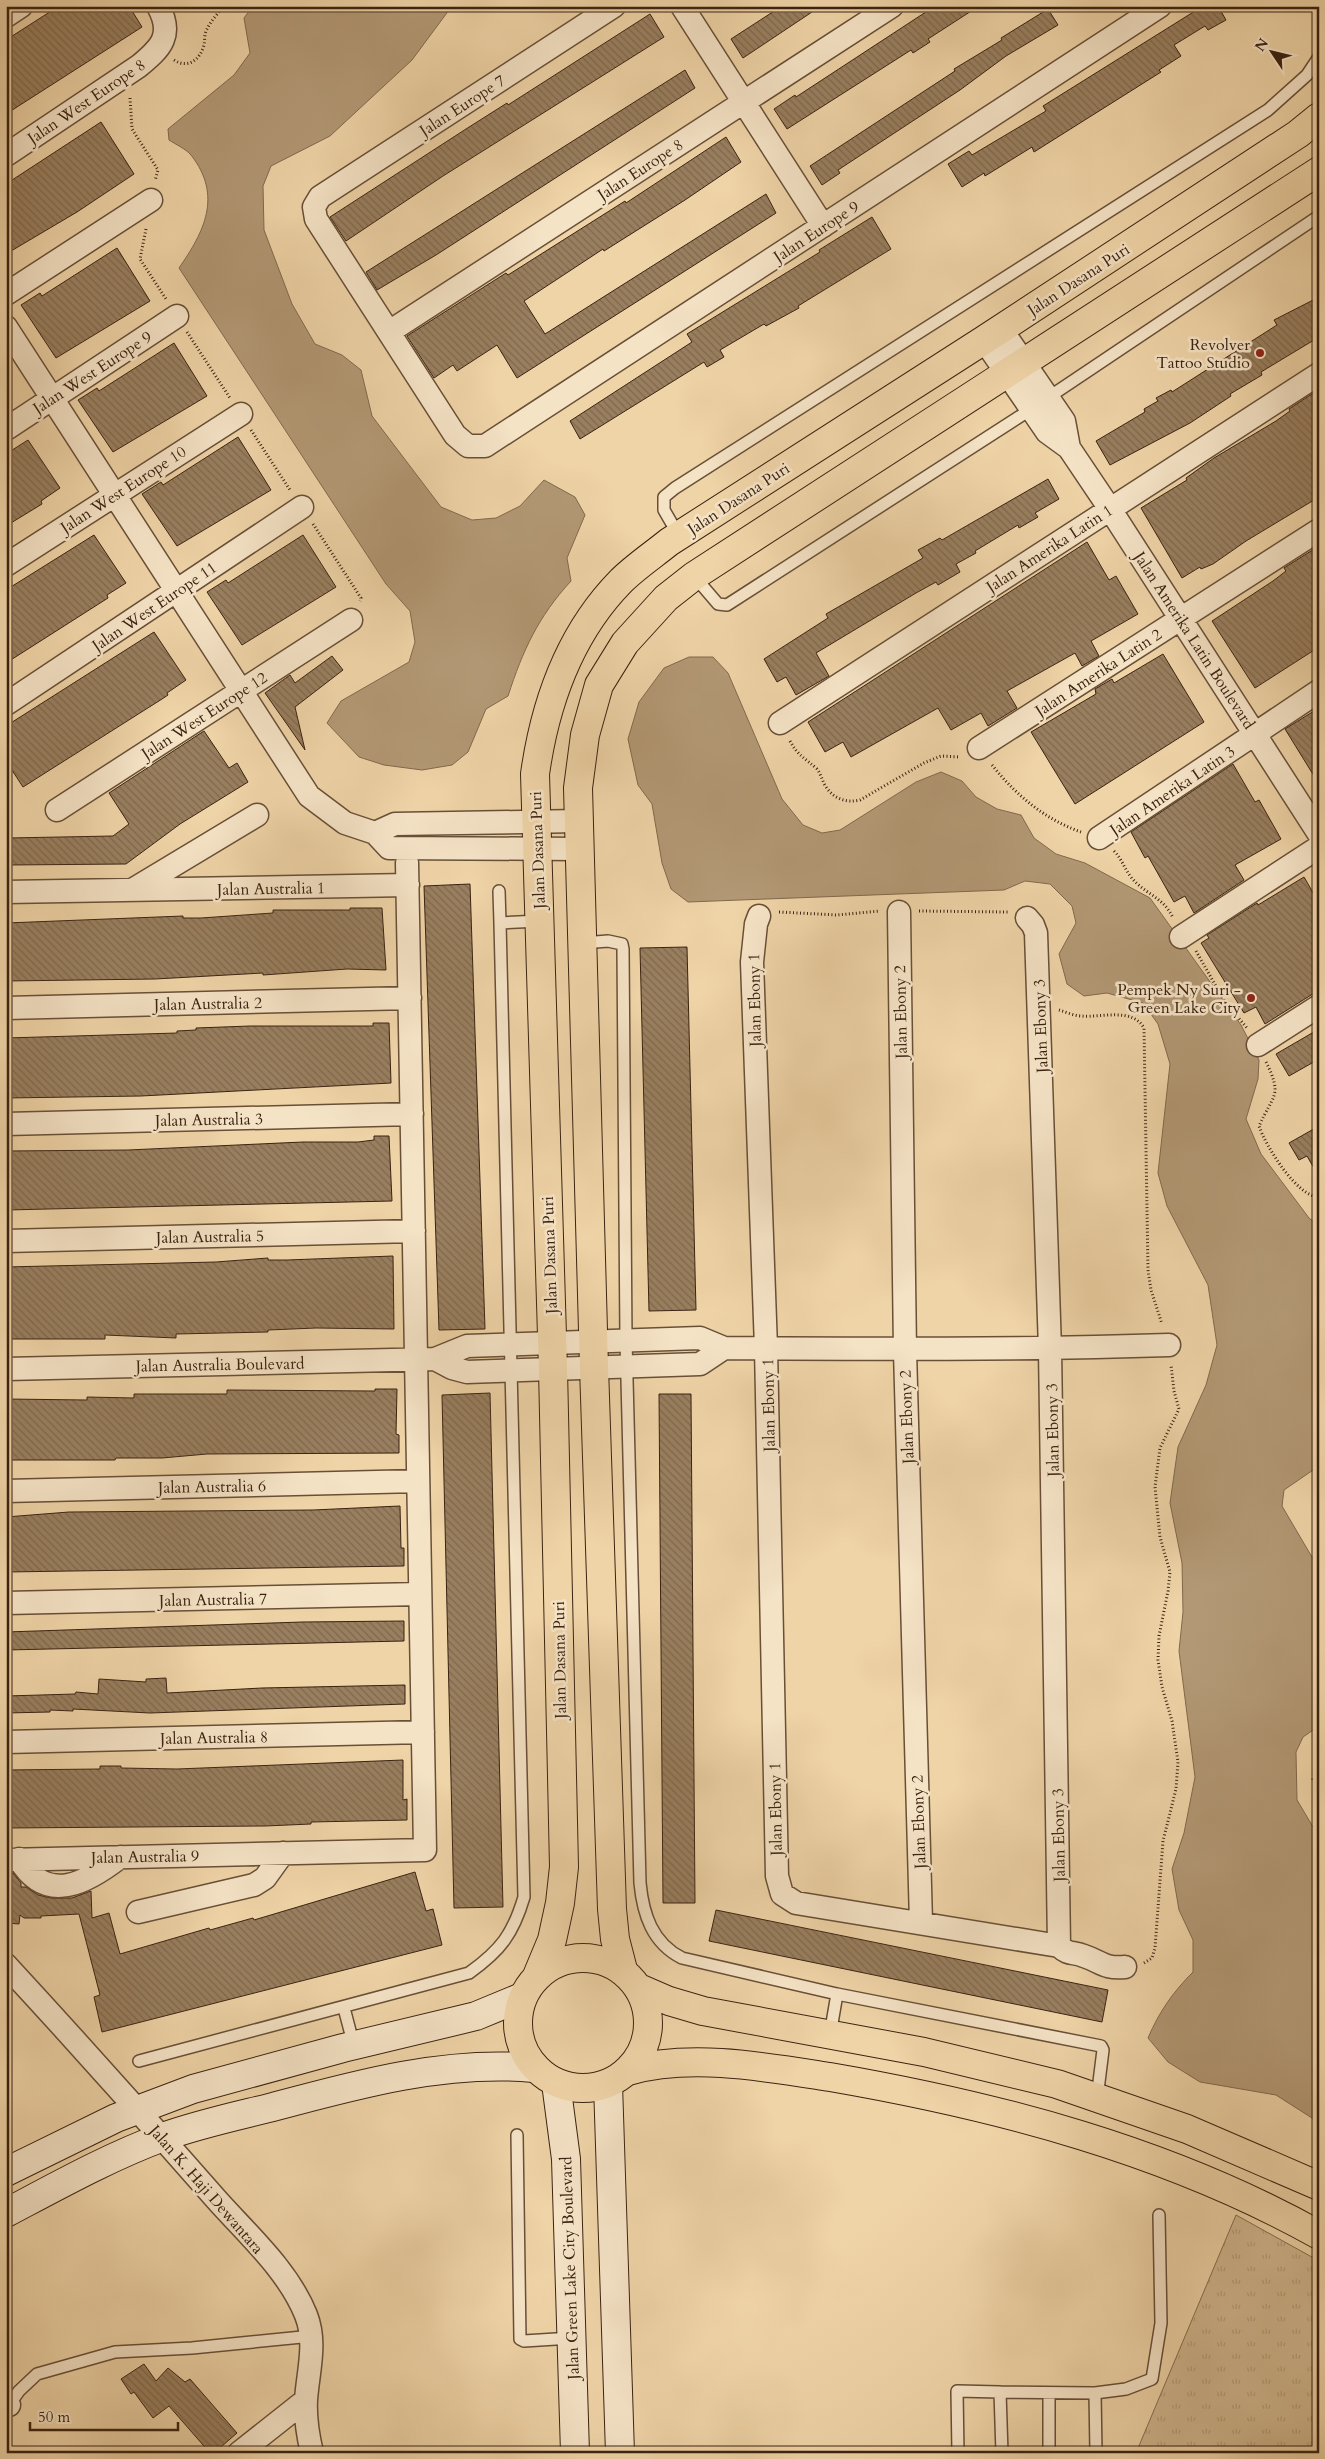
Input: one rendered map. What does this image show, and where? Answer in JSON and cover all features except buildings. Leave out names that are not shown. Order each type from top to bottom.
[{"type":"main road","name":"Jalan Dasana Puri","points":[[530,1987],[552,1940],[560,1903],[564,1866],[553,1356],[535,774],[540,741],[558,677],[584,627],[621,582],[680,536],[993,334],[1298,134],[1319,117]]},
{"type":"main road","points":[[618,2077],[641,2053],[648,2032],[648,2009],[631,1979],[615,1939],[612,1908],[578,788],[584,735],[599,685],[625,643],[666,598],[694,576],[1319,171]]},
{"type":"main road","points":[[1319,2186],[1187,2129],[1057,2084],[924,2052],[703,2011],[669,2001],[602,1960],[579,1957],[556,1963],[530,1987],[517,2022],[521,2047],[545,2076],[582,2089],[647,2065],[696,2062],[786,2070],[905,2090],[1042,2124],[1166,2164],[1287,2217],[1319,2235]]},
{"type":"street","points":[[6,16],[21,6]]},
{"type":"street","points":[[158,6],[164,17],[165,32],[162,44]]},
{"type":"street","name":"Jalan Europe 7","points":[[389,332],[316,219],[314,207],[320,197],[614,6]]},
{"type":"street","points":[[682,6],[823,226]]},
{"type":"street","name":"Jalan Europe 8","points":[[389,332],[892,6]]},
{"type":"street","name":"Jalan Europe 9","points":[[389,332],[455,435],[468,446],[486,446],[1160,6]]},
{"type":"street","name":"Jalan West Europe 8","points":[[6,155],[139,66],[162,44]]},
{"type":"street","points":[[6,294],[151,200]]},
{"type":"street","name":"Jalan West Europe 9","points":[[6,429],[177,316]]},
{"type":"street","points":[[6,327],[309,796],[345,823],[375,833],[388,848],[580,849]]},
{"type":"street","points":[[993,334],[1040,403]]},
{"type":"street","name":"Jalan Amerika Latin 1","points":[[780,723],[1319,374]]},
{"type":"street","name":"Jalan Amerika Latin Boulevard","points":[[1040,403],[1047,432],[1069,448],[1319,834]]},
{"type":"street","name":"Jalan West Europe 10","points":[[6,565],[241,414]]},
{"type":"street","name":"Jalan West Europe 11","points":[[6,704],[302,507]]},
{"type":"street","name":"Jalan Amerika Latin 2","points":[[979,748],[1319,530]]},
{"type":"street","name":"Jalan West Europe 12","points":[[57,810],[351,620]]},
{"type":"street","name":"Jalan Amerika Latin 3","points":[[1099,838],[1319,691]]},
{"type":"street","points":[[133,890],[257,815]]},
{"type":"street","points":[[375,833],[395,824],[579,821]]},
{"type":"street","points":[[1182,937],[1319,848]]},
{"type":"street","points":[[408,863],[414,1231],[425,1359],[418,1481],[423,1732]]},
{"type":"street","name":"Jalan Australia 1","points":[[6,892],[408,885]]},
{"type":"street","name":"Jalan Ebony 2","points":[[899,912],[904,1351],[920,1922]]},
{"type":"street","name":"Jalan Ebony 1","points":[[759,916],[756,924],[752,962],[766,1348],[777,1876],[782,1894],[796,1904],[920,1922]]},
{"type":"street","name":"Jalan Ebony 3","points":[[1027,918],[1033,925],[1036,933],[1050,1349],[1059,1946]]},
{"type":"street","name":"Jalan Australia 2","points":[[6,1008],[410,998]]},
{"type":"street","points":[[1258,1045],[1319,1006]]},
{"type":"street","name":"Jalan Australia 3","points":[[6,1124],[412,1114]]},
{"type":"street","name":"Jalan Australia 5","points":[[6,1240],[414,1231]]},
{"type":"street","points":[[594,1355],[626,1341],[700,1338],[724,1348],[904,1351],[1169,1345]]},
{"type":"street","points":[[425,1359],[467,1346],[510,1345],[553,1356],[594,1355],[627,1366],[700,1364],[724,1348]]},
{"type":"street","points":[[425,1359],[467,1372],[510,1370],[553,1356]]},
{"type":"street","name":"Jalan Australia Boulevard","points":[[6,1369],[425,1359]]},
{"type":"street","name":"Jalan Australia 6","points":[[6,1491],[418,1481]]},
{"type":"street","name":"Jalan Australia 7","points":[[6,1603],[420,1594]]},
{"type":"street","name":"Jalan Australia 8","points":[[6,1742],[423,1732]]},
{"type":"street","name":"Jalan Australia 9","points":[[12,1860],[425,1850],[423,1732]]},
{"type":"street","points":[[138,1912],[254,1885],[265,1878],[283,1853]]},
{"type":"street","points":[[920,1922],[1059,1946],[1068,1954],[1084,1956],[1109,1968],[1125,1967]]},
{"type":"street","name":"Jalan K. Haji Dewantara","points":[[6,1965],[137,2108],[275,2266],[296,2295],[306,2316],[312,2336],[312,2359],[306,2400],[306,2419],[312,2453]]},
{"type":"street","points":[[6,2172],[137,2108],[193,2089],[476,2016],[530,1987]]},
{"type":"street","points":[[6,2214],[54,2187],[162,2138],[349,2086],[486,2065],[545,2076]]},
{"type":"street","name":"Jalan Green Lake City Boulevard","points":[[545,2076],[566,2159],[575,2453]]},
{"type":"street","points":[[618,2077],[620,2453]]},
{"type":"street","points":[[239,2453],[306,2400]]},
{"type":"lane","points":[[680,536],[662,503],[664,497],[675,488],[1268,110],[1307,75],[1319,57]]},
{"type":"lane","points":[[694,576],[718,604],[722,606],[727,604],[1040,403],[1319,216]]},
{"type":"lane","points":[[140,2061],[470,1973],[491,1958],[505,1942],[516,1923],[524,1896],[499,891]]},
{"type":"lane","points":[[500,923],[539,922]]},
{"type":"lane","points":[[583,943],[608,941],[622,944],[623,949],[626,1341],[642,1906],[660,1942],[669,1951],[682,1958],[837,1994],[1101,2046],[1103,2050],[1097,2098]]},
{"type":"lane","points":[[830,2035],[837,1994]]},
{"type":"lane","points":[[344,2008],[354,2046]]},
{"type":"lane","points":[[517,2135],[520,2339],[524,2341],[572,2338]]},
{"type":"lane","points":[[958,2453],[957,2391],[1049,2394],[1095,2393],[1126,2390],[1152,2379],[1161,2323],[1159,2215]]},
{"type":"lane","points":[[8,2404],[37,2374],[114,2352],[192,2348],[312,2336]]},
{"type":"lane","points":[[1000,2392],[1002,2453]]},
{"type":"lane","points":[[1095,2393],[1096,2453]]},
{"type":"lane","points":[[1049,2394],[1049,2453]]},
{"type":"path","points":[[162,44],[172,59],[180,64],[187,64],[195,60],[204,46],[206,30],[224,6]]},
{"type":"path","points":[[139,66],[129,98],[132,129],[158,170],[140,259],[361,598],[351,620]]},
{"type":"path","points":[[780,723],[797,754],[819,772],[825,786],[835,796],[848,803],[860,800],[924,763],[941,756],[960,757],[979,748],[1009,787],[1034,804],[1044,816],[1099,838],[1120,857],[1131,878],[1168,907],[1182,937],[1199,953],[1225,1002],[1243,1021],[1258,1045],[1276,1083],[1273,1099],[1259,1126],[1264,1141],[1300,1189],[1311,1197],[1319,1197]]},
{"type":"path","points":[[759,916],[770,912],[837,915],[865,912],[1013,912],[1027,918]]},
{"type":"path","points":[[1039,1005],[1081,1016],[1126,1015],[1138,1021],[1144,1028],[1148,1270],[1151,1290],[1169,1345],[1171,1375],[1179,1408],[1160,1448],[1155,1487],[1160,1537],[1170,1572],[1168,1591],[1158,1636],[1158,1660],[1176,1746],[1178,1762],[1176,1789],[1163,1840],[1154,1954],[1147,1962],[1125,1967]]},
{"type":"path","points":[[1319,1511],[1315,1516],[1319,1536]]},
{"type":"path","points":[[1319,1770],[1313,1779],[1319,1793]]},
{"type":"green space","points":[[1236,2215],[1319,2261],[1319,2453],[1136,2453]]},
{"type":"shaded area","points":[[253,6],[452,6],[412,60],[330,136],[271,166],[263,186],[264,230],[292,304],[315,344],[342,355],[361,370],[372,416],[441,507],[472,520],[496,518],[520,506],[544,480],[575,497],[585,515],[567,558],[571,581],[549,608],[533,635],[508,696],[486,709],[468,752],[452,765],[422,770],[384,765],[359,757],[327,723],[341,701],[409,662],[415,642],[410,611],[386,584],[179,268],[196,241],[202,227],[208,199],[201,170],[189,153],[169,140],[168,129],[234,75],[250,53],[244,18]]},
{"type":"shaded area","points":[[689,657],[713,657],[728,673],[782,799],[803,825],[822,833],[840,830],[916,782],[941,772],[962,781],[976,797],[997,809],[1021,815],[1034,838],[1056,854],[1085,863],[1150,898],[1241,1025],[1259,1060],[1258,1079],[1246,1119],[1261,1154],[1309,1218],[1319,1226],[1319,1466],[1284,1490],[1282,1506],[1319,1569],[1319,1726],[1303,1737],[1296,1752],[1297,1800],[1319,1837],[1319,2127],[1312,2118],[1276,2095],[1200,2082],[1168,2062],[1148,2038],[1167,2003],[1193,1972],[1193,1940],[1179,1910],[1172,1869],[1184,1833],[1195,1777],[1179,1651],[1183,1612],[1182,1563],[1170,1503],[1178,1447],[1206,1385],[1217,1345],[1208,1285],[1167,1206],[1158,1173],[1170,1064],[1158,1024],[1143,1003],[1107,993],[1084,996],[1067,984],[1059,954],[1076,923],[1072,906],[1050,884],[1025,881],[1004,890],[688,902],[671,889],[662,863],[652,804],[638,785],[628,739],[639,702],[664,668]]},
{"type":"place","name":"Revolver Tattoo Studio","points":[[1260,353]]},
{"type":"place","name":"Pempek Ny Suri - Green Lake City","points":[[1251,998]]}]
